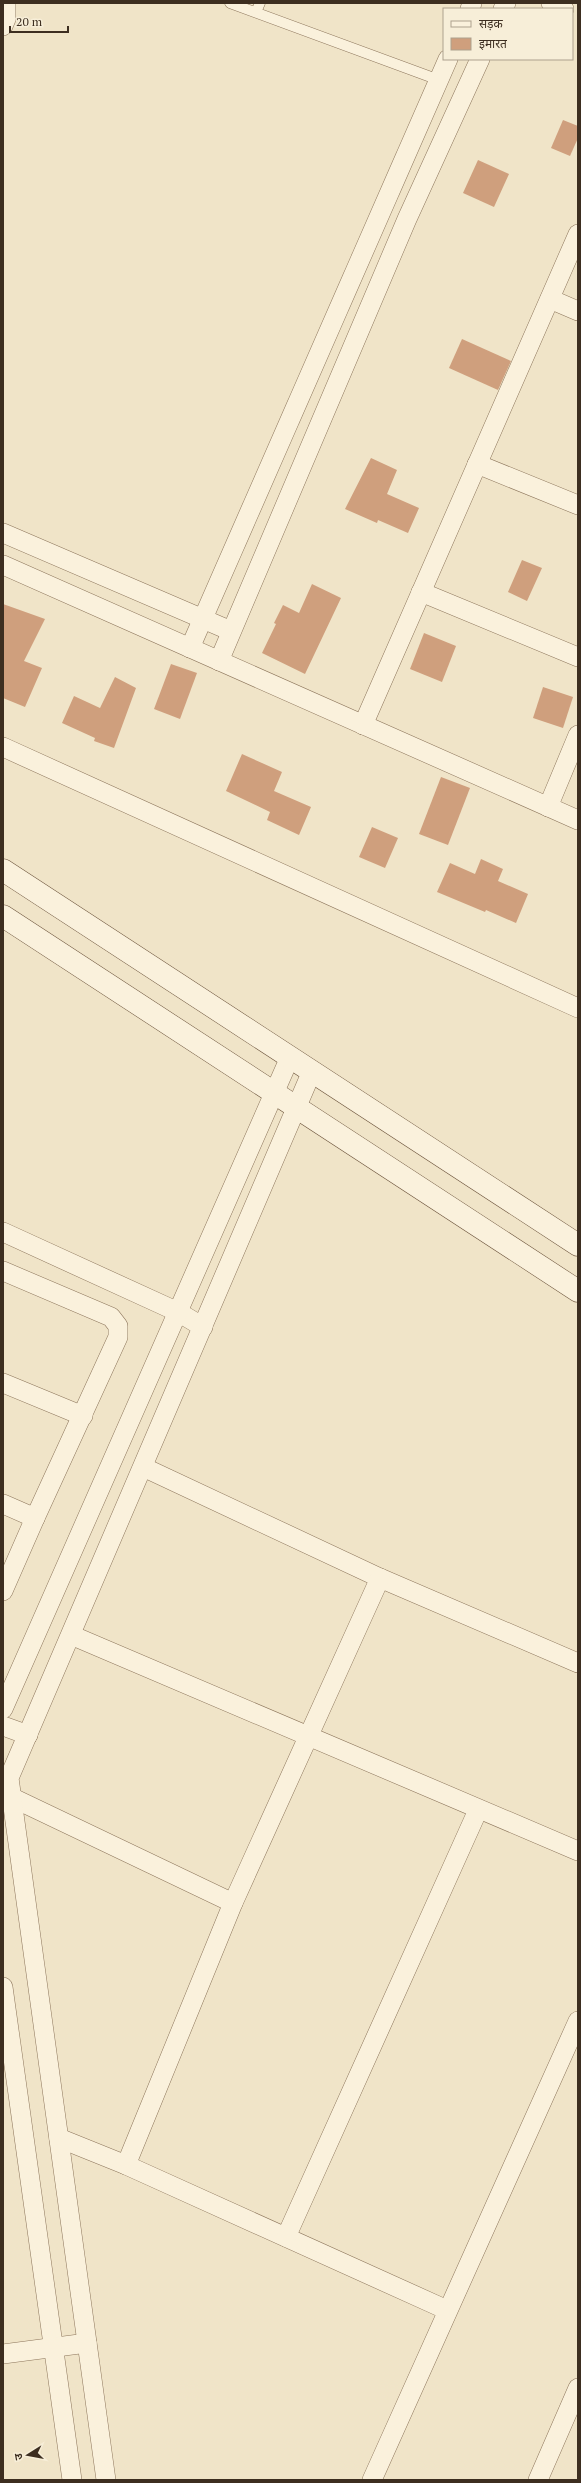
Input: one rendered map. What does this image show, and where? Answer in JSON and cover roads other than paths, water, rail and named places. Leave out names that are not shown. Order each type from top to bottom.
[{"type":"street","points":[[3,26],[6,19],[6,3]]},
{"type":"street","points":[[551,3],[562,8]]},
{"type":"street","points":[[190,648],[448,60]]},
{"type":"street","points":[[219,661],[407,219],[480,60]]},
{"type":"street","points":[[363,725],[578,234]]},
{"type":"street","points":[[550,299],[578,311]]},
{"type":"street","points":[[477,464],[578,505]]},
{"type":"street","points":[[3,534],[231,631]]},
{"type":"street","points":[[3,565],[578,820]]},
{"type":"street","points":[[421,592],[578,657]]},
{"type":"street","points":[[548,807],[578,735]]},
{"type":"street","points":[[3,747],[578,1008]]},
{"type":"street","points":[[3,870],[578,1245]]},
{"type":"street","points":[[3,916],[578,1291]]},
{"type":"street","points":[[3,1709],[290,1057]]},
{"type":"street","points":[[106,2480],[9,1778],[312,1071]]},
{"type":"street","points":[[3,1232],[178,1312],[203,1327]]},
{"type":"street","points":[[3,1591],[118,1337],[118,1326],[111,1317],[4,1273]]},
{"type":"street","points":[[3,1383],[83,1416]]},
{"type":"street","points":[[143,1467],[380,1578],[578,1663]]},
{"type":"street","points":[[3,1504],[35,1518]]},
{"type":"street","points":[[126,2165],[233,1903],[310,1737],[380,1578]]},
{"type":"street","points":[[71,1635],[478,1810],[578,1851]]},
{"type":"street","points":[[3,1726],[28,1735]]},
{"type":"street","points":[[12,1797],[233,1903]]},
{"type":"street","points":[[286,2236],[478,1810]]},
{"type":"street","points":[[3,1987],[72,2480]]},
{"type":"street","points":[[372,2480],[447,2310],[573,2045],[578,2021]]},
{"type":"street","points":[[59,2138],[126,2165],[447,2310]]},
{"type":"street","points":[[3,2354],[87,2343]]},
{"type":"street","points":[[538,2480],[578,2388]]},
{"type":"lane","points":[[230,3],[258,8],[439,80]]}]
